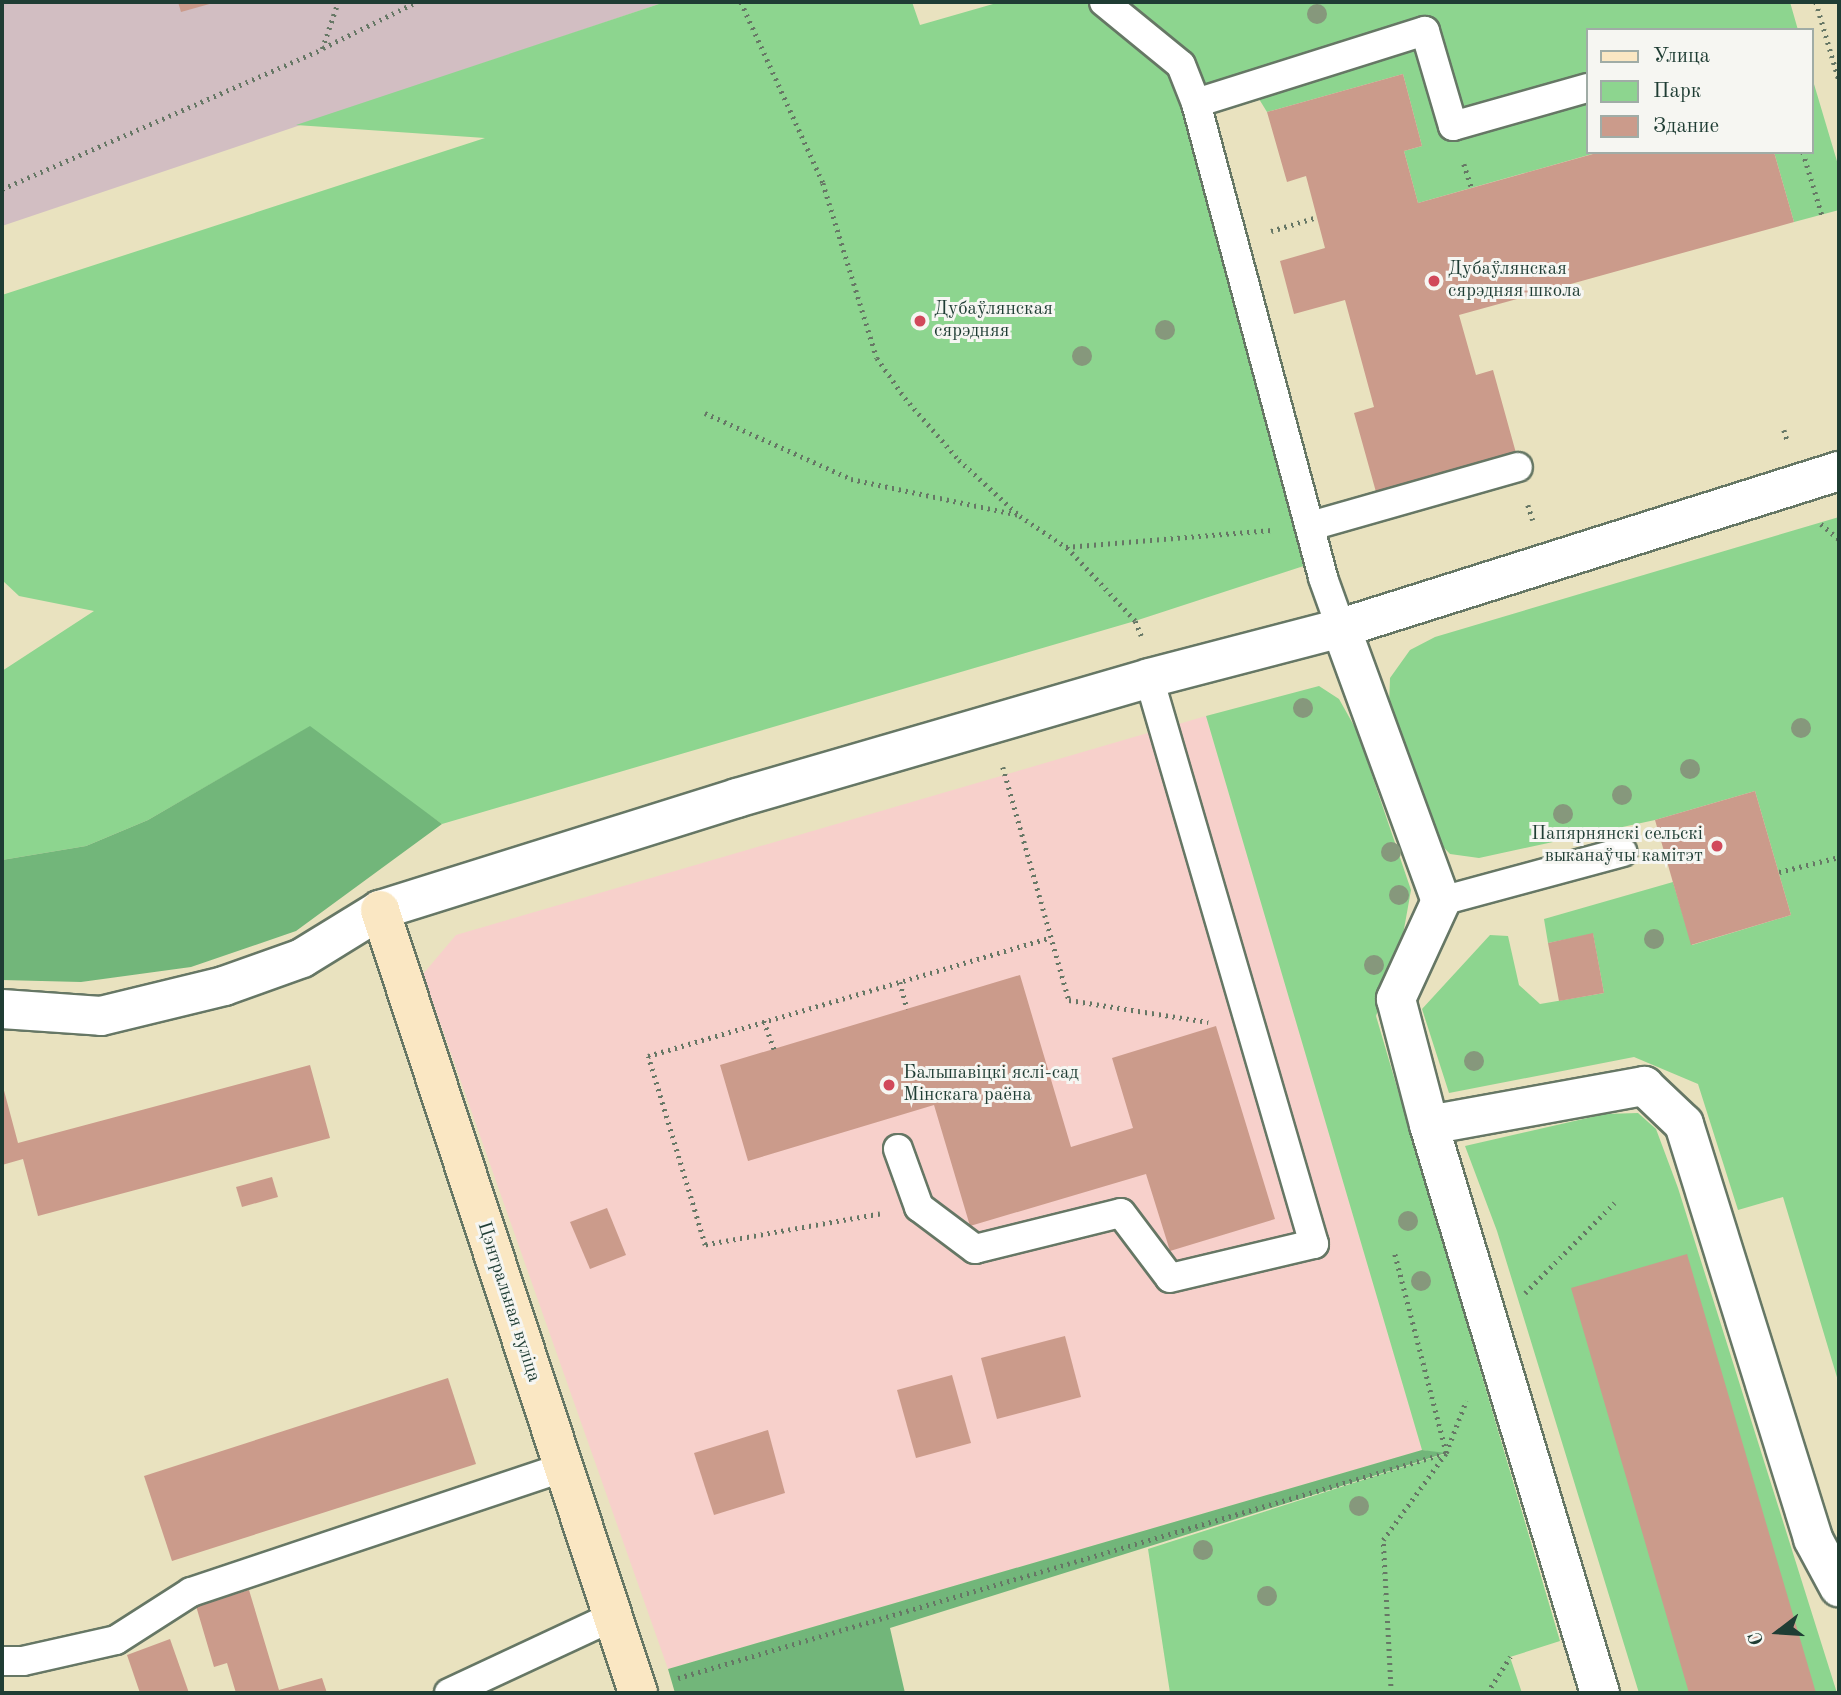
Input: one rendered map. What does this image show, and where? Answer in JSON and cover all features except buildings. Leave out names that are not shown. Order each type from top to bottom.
[{"type":"street","points":[[2,1009],[101,1016],[159,1004],[302,958],[380,910],[737,798],[1146,660],[1340,628],[1839,471]]},
{"type":"street","points":[[1340,628],[1441,901],[1396,999],[1429,1125],[1600,1693]]},
{"type":"street","name":"Цэнтральная вуліца","points":[[380,910],[638,1692]]},
{"type":"street","points":[[1429,1125],[1644,1086],[1684,1124],[1813,1539],[1839,1587]]},
{"type":"lane","points":[[1104,2],[1181,65],[1196,103],[1340,628]]},
{"type":"lane","points":[[1196,103],[1425,31],[1453,126],[1586,88]]},
{"type":"lane","points":[[1311,526],[1518,467]]},
{"type":"lane","points":[[898,1149],[919,1207],[975,1249],[1121,1213],[1170,1278],[1314,1244],[1146,660]]},
{"type":"lane","points":[[1441,901],[1622,852]]},
{"type":"lane","points":[[2,1661],[23,1661],[116,1640],[191,1592],[562,1468]]},
{"type":"lane","points":[[449,1693],[612,1617]]},
{"type":"path","points":[[322,49],[338,2]]},
{"type":"path","points":[[2,189],[322,49],[416,2]]},
{"type":"path","points":[[741,2],[824,183],[877,358],[959,460],[1020,516],[1066,547],[1135,621],[1146,660]]},
{"type":"path","points":[[1816,2],[1839,80]]},
{"type":"path","points":[[1804,154],[1822,215]]},
{"type":"path","points":[[1233,243],[1317,218]]},
{"type":"path","points":[[705,413],[850,479],[1020,516]]},
{"type":"path","points":[[1066,547],[1311,526]]},
{"type":"path","points":[[1001,761],[1069,1000],[1253,1029]]},
{"type":"path","points":[[1779,872],[1839,857]]},
{"type":"path","points":[[919,1207],[705,1245],[648,1056],[1050,938]]},
{"type":"path","points":[[900,982],[907,1009]]},
{"type":"path","points":[[764,1021],[774,1049]]},
{"type":"path","points":[[1394,1252],[1446,1453]]},
{"type":"path","points":[[638,1692],[1446,1453]]},
{"type":"path","points":[[1391,1693],[1383,1540],[1446,1453]]},
{"type":"path","points":[[1487,1693],[1510,1657]]},
{"type":"shaded area","points":[[2,2],[665,2],[2,226]]},
{"type":"shaded area","points":[[1206,716],[1422,1450],[668,1669],[423,974],[456,935]]},
{"type":"green space","name":"Дубаўлянская сярэдняя","points":[[665,2],[912,2],[920,25],[1000,2],[1790,2],[1797,28],[1586,28],[1586,154],[1592,154],[1418,203],[1404,151],[1422,146],[1403,74],[1267,112],[1251,86],[1196,103],[1319,561],[1135,621],[442,824],[306,729],[148,820],[86,846],[2,860],[2,671],[94,611],[19,596],[2,580],[2,295],[485,138],[296,125]]},
{"type":"green space","points":[[1813,81],[1839,168],[1839,210],[1794,222],[1775,154],[1813,154]]},
{"type":"green space","points":[[1839,517],[1839,1384],[1783,1197],[1738,1210],[1698,1084],[1634,1057],[1449,1093],[1422,1009],[1490,935],[1508,936],[1519,985],[1540,1004],[1604,993],[1593,934],[1548,943],[1544,919],[1673,882],[1692,945],[1791,915],[1755,791],[1655,820],[1479,858],[1450,854],[1428,831],[1389,706],[1390,678],[1410,650],[1435,637]]},
{"type":"green space","points":[[1319,686],[1339,699],[1357,731],[1411,890],[1401,946],[1376,1016],[1560,1641],[1510,1657],[1522,1693],[1170,1693],[1148,1549],[1444,1454],[1422,1450],[1206,716]]},
{"type":"green space","points":[[310,726],[442,824],[296,931],[191,967],[81,982],[2,980],[2,860],[86,846],[148,820]]},
{"type":"green space","points":[[1638,1113],[1656,1129],[1678,1188],[1837,1693],[1639,1693],[1497,1231],[1465,1146],[1605,1114]]},
{"type":"green space","points":[[1422,1450],[1446,1453],[890,1628],[905,1693],[675,1693],[668,1669]]},
{"type":"place","name":"Дубаўлянская сярэдняя школа","points":[[1434,281]]},
{"type":"place","name":"Дубаўлянская сярэдняя","points":[[920,321]]},
{"type":"place","name":"Папярнянскі сельскі выканаўчы камітэт","points":[[1717,846]]},
{"type":"place","name":"Бальшавіцкі яслі-сад Мінскага раёна","points":[[889,1085]]}]
